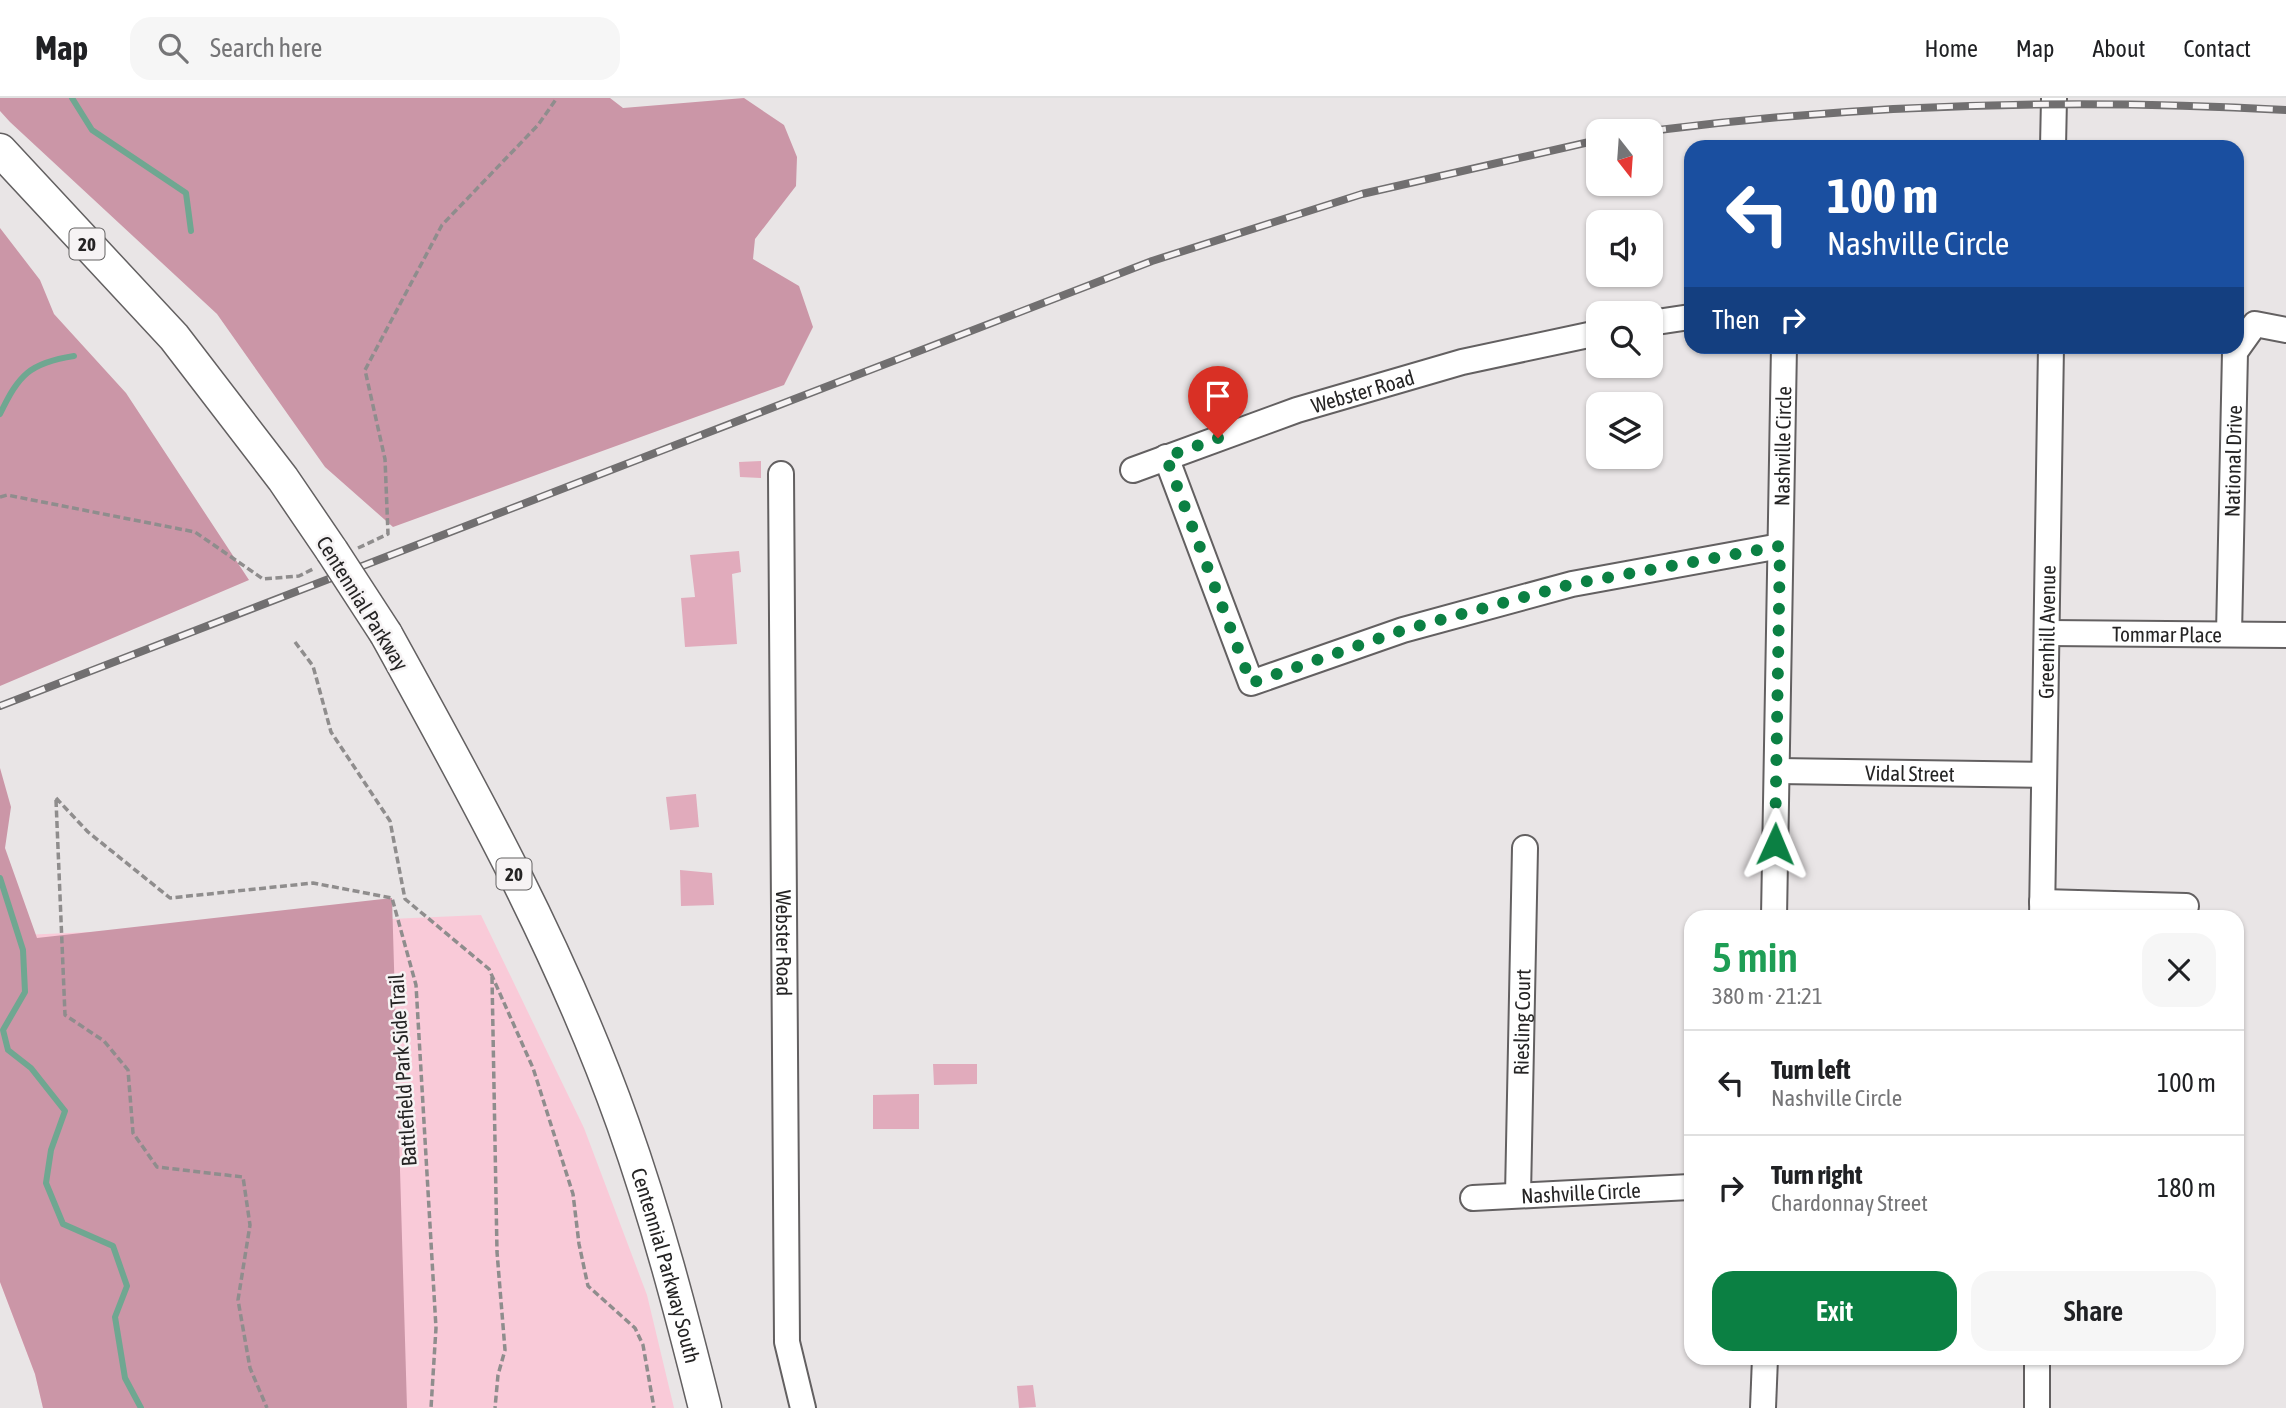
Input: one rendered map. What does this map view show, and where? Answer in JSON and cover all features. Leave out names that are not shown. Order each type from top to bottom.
[{"type":"main road","name":"Centennial Parkway","points":[[0,150],[174,337],[283,479],[386,634],[478,799],[543,932],[622,1123]]},
{"type":"main road","name":"Centennial Parkway South","points":[[622,1123],[675,1286],[705,1408]]},
{"type":"street","points":[[2053,140],[2054,98]]},
{"type":"street","points":[[1663,321],[1684,318]]},
{"type":"street","name":"National Drive","points":[[2244,339],[2255,324],[2286,330]]},
{"type":"street","name":"Webster Road","points":[[1133,470],[1297,410],[1462,362],[1586,336]]},
{"type":"street","name":"Nashville Circle","points":[[1774,910],[1784,354]]},
{"type":"street","name":"Greenhill Avenue","points":[[2042,910],[2051,354]]},
{"type":"street","name":"National Drive","points":[[2229,634],[2235,354]]},
{"type":"street","points":[[1166,457],[1251,683],[1403,630],[1572,584],[1780,546]]},
{"type":"street","name":"Webster Road","points":[[781,474],[787,1342],[803,1408]]},
{"type":"street","name":"Tommar Place","points":[[2048,633],[2286,635]]},
{"type":"street","name":"Vidal Street","points":[[1777,771],[2044,775]]},
{"type":"street","name":"Riesling Court","points":[[1518,1195],[1525,848]]},
{"type":"street","points":[[2042,910],[2186,906]]},
{"type":"street","name":"Nashville Circle","points":[[1473,1198],[1684,1187]]},
{"type":"street","points":[[1763,1408],[1765,1365]]},
{"type":"street","points":[[2037,1365],[2037,1408]]},
{"type":"path","points":[[388,534],[385,459],[365,370],[442,225],[538,125],[556,98]]},
{"type":"path","points":[[0,497],[7,495],[195,532],[262,579],[299,576]]},
{"type":"path","points":[[295,642],[313,666],[331,732],[390,821],[405,899],[489,969],[492,975],[533,1068],[573,1194],[579,1244],[588,1286],[635,1328],[643,1345],[654,1408]]},
{"type":"path","name":"Battlefield Park Side Trail","points":[[267,1408],[250,1368],[238,1300],[250,1226],[243,1177],[157,1167],[132,1133],[128,1070],[104,1041],[65,1015],[56,798],[88,832],[170,898],[313,883],[392,898],[416,985],[436,1328],[431,1408]]},
{"type":"path","points":[[492,975],[497,1252],[505,1350],[495,1408]]},
{"type":"shaded area","points":[[0,98],[610,98],[623,108],[744,98],[784,125],[797,157],[796,186],[755,239],[753,259],[799,286],[813,327],[784,385],[393,527],[325,467],[217,314],[10,122],[0,111]]},
{"type":"shaded area","points":[[0,228],[40,280],[54,314],[126,393],[249,580],[0,686]]},
{"type":"shaded area","points":[[0,768],[11,807],[5,848],[37,938],[392,898],[407,1408],[43,1408],[35,1374],[0,1282]]},
{"type":"shaded area","points":[[481,915],[584,1128],[647,1295],[674,1408],[43,1408],[35,1374],[0,1282],[0,936]]},
{"type":"building","points":[[761,461],[761,478],[740,477],[739,462]]},
{"type":"building","points":[[739,551],[741,572],[732,574],[737,644],[685,647],[681,598],[695,597],[690,555]]},
{"type":"building","points":[[696,794],[699,827],[670,830],[666,797]]},
{"type":"building","points":[[680,870],[712,873],[714,905],[681,906]]},
{"type":"building","points":[[933,1064],[977,1064],[977,1084],[934,1085]]},
{"type":"building","points":[[919,1094],[919,1129],[873,1129],[873,1095]]},
{"type":"building","points":[[1033,1385],[1036,1407],[1019,1408],[1017,1386]]},
{"type":"waterway","points":[[72,98],[92,130],[186,193],[191,231]]},
{"type":"waterway","points":[[0,414],[13,389],[27,373],[46,363],[74,356]]},
{"type":"waterway","points":[[0,878],[23,950],[25,992],[3,1030],[8,1050],[31,1068],[65,1111],[51,1150],[46,1183],[63,1224],[113,1246],[127,1286],[115,1317],[125,1378],[141,1408]]},
{"type":"railway","points":[[1663,130],[1809,115],[1968,106],[2127,104],[2286,110]]},
{"type":"railway","points":[[0,706],[1152,261],[1362,194],[1586,143]]},
{"type":"route","points":[[1218,438],[1166,457],[1251,683],[1403,630],[1572,584],[1780,546],[1775,844]]}]
